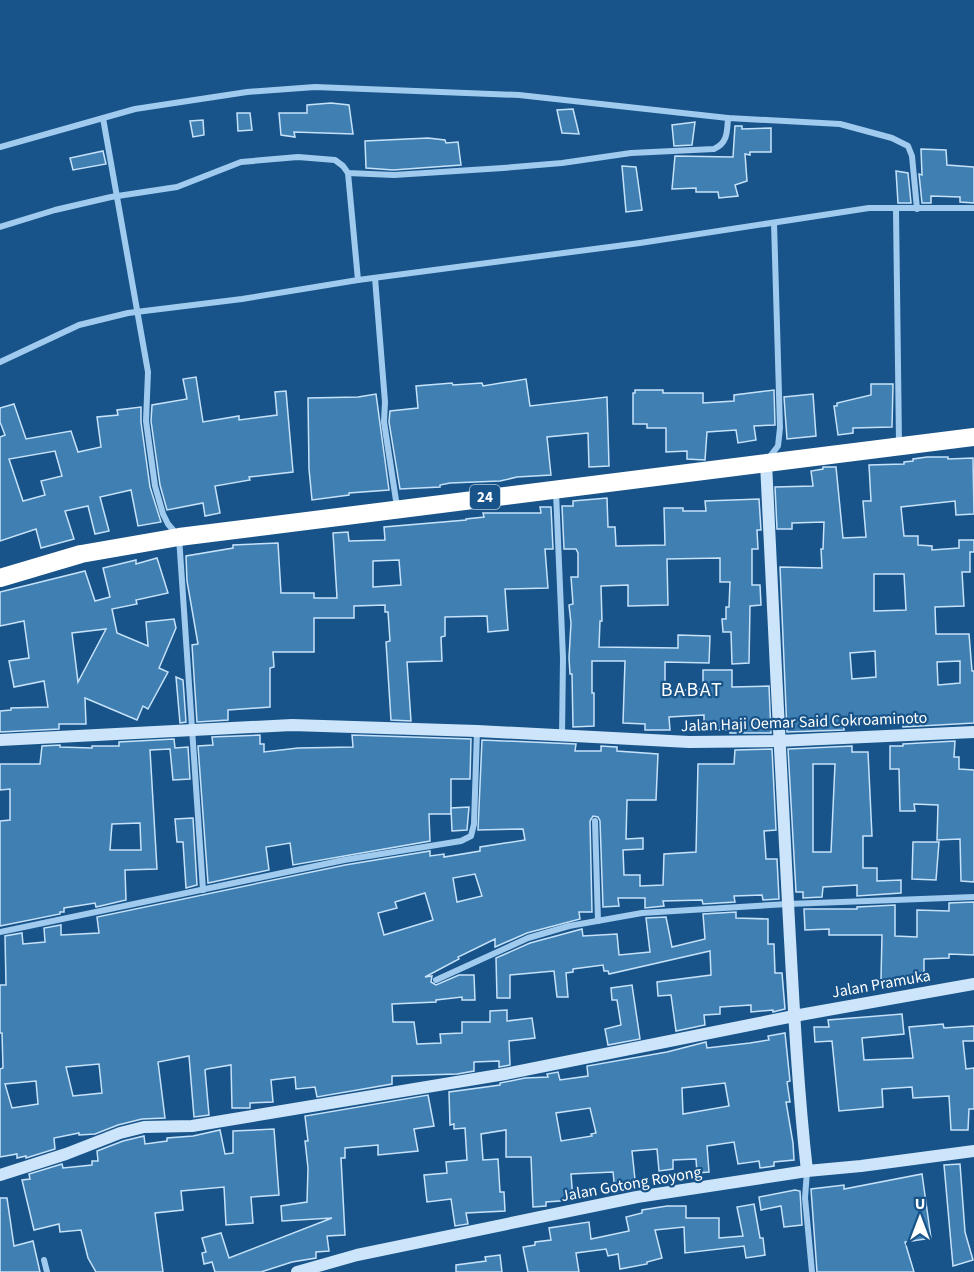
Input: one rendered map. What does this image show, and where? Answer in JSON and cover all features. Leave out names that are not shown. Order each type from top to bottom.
[{"type":"highway","name":"24","points":[[0,578],[81,554],[179,537],[974,437]]},
{"type":"street","points":[[0,147],[135,109],[195,99],[315,87],[519,95],[728,118],[840,124],[904,142],[912,156],[917,209]]},
{"type":"street","points":[[103,118],[148,372],[146,420],[155,486],[163,514],[179,537],[203,890]]},
{"type":"street","points":[[348,173],[394,175],[562,163],[631,153],[714,149],[726,140],[728,118]]},
{"type":"street","points":[[0,227],[55,210],[116,196],[177,188],[242,162],[298,157],[335,160],[344,166],[348,173],[358,280]]},
{"type":"street","points":[[0,362],[79,325],[137,312],[242,299],[358,280],[869,208],[896,210],[974,208]]},
{"type":"street","points":[[896,210],[898,445]]},
{"type":"street","points":[[774,223],[780,428],[778,446],[766,463],[778,741],[800,1106],[807,1171],[805,1198],[812,1272]]},
{"type":"street","points":[[375,278],[384,422],[397,509]]},
{"type":"street","points":[[556,488],[563,658],[562,736]]},
{"type":"street","name":"Jalan Haji Oemar Said Cokroaminoto","points":[[0,740],[292,725],[477,731],[689,742],[778,741],[974,732]]},
{"type":"street","points":[[0,932],[344,860],[461,841],[471,836],[474,824],[477,731]]},
{"type":"street","points":[[595,821],[598,921]]},
{"type":"street","points":[[436,980],[528,938],[568,926],[642,913],[788,904],[974,897]]},
{"type":"street","name":"Jalan Pramuka","points":[[0,1175],[66,1154],[120,1133],[144,1127],[192,1126],[505,1074],[794,1016],[974,984]]},
{"type":"street","name":"Jalan Gotong Royong","points":[[297,1272],[357,1255],[468,1234],[637,1197],[807,1171],[974,1151]]},
{"type":"street","points":[[44,1260],[47,1272]]},
{"type":"building","points":[[331,103],[349,105],[353,134],[294,132],[295,137],[281,135],[279,113],[307,113],[307,105]]},
{"type":"building","points":[[573,109],[579,134],[562,133],[557,110]]},
{"type":"building","points":[[237,113],[250,113],[252,130],[238,131]]},
{"type":"building","points":[[203,120],[204,135],[193,137],[190,121]]},
{"type":"building","points":[[695,122],[692,145],[674,146],[672,125]]},
{"type":"building","points":[[735,126],[742,126],[742,129],[771,128],[771,152],[745,154],[747,181],[735,185],[738,196],[719,198],[718,192],[696,192],[696,188],[672,189],[675,156],[733,157]]},
{"type":"building","points":[[428,138],[445,140],[446,143],[458,142],[461,165],[393,170],[366,168],[365,141]]},
{"type":"building","points":[[921,149],[946,150],[947,165],[974,167],[974,203],[960,202],[960,197],[931,196],[931,203],[922,203],[919,174],[922,175]]},
{"type":"building","points":[[103,151],[106,164],[73,170],[70,158]]},
{"type":"building","points":[[622,166],[636,167],[642,210],[626,212]]},
{"type":"building","points":[[896,171],[908,173],[911,203],[898,203]]},
{"type":"building","points":[[196,377],[203,422],[239,416],[239,420],[277,415],[275,392],[286,391],[293,472],[249,477],[250,480],[215,486],[220,513],[205,516],[203,503],[167,510],[160,485],[151,421],[152,405],[187,399],[183,379]]},
{"type":"building","points":[[526,379],[530,406],[607,397],[609,466],[589,467],[588,433],[547,437],[551,475],[400,489],[389,422],[390,411],[418,408],[416,386],[482,383],[483,386]]},
{"type":"building","points":[[871,384],[893,384],[892,427],[853,428],[853,433],[838,435],[834,406],[837,406],[837,403],[871,395]]},
{"type":"building","points":[[635,390],[703,393],[703,403],[734,401],[734,395],[774,390],[775,425],[754,426],[756,440],[738,443],[736,430],[707,432],[705,460],[687,459],[687,451],[666,452],[666,428],[647,428],[647,424],[633,424],[633,393]]},
{"type":"building","points":[[376,394],[389,490],[349,493],[349,495],[312,500],[308,398],[358,397]]},
{"type":"building","points":[[813,394],[816,436],[787,439],[784,397]]},
{"type":"building","points":[[14,404],[26,439],[71,431],[78,452],[101,447],[97,417],[118,415],[117,410],[141,407],[150,487],[161,522],[138,526],[131,490],[100,497],[109,531],[95,534],[88,506],[65,511],[74,539],[41,548],[36,529],[0,541],[0,437],[5,435],[0,422],[0,408]],"holes":[[[55,451],[62,476],[41,481],[45,495],[23,501],[9,459]]]},
{"type":"building","points":[[973,458],[974,514],[956,515],[955,501],[901,507],[904,536],[918,536],[918,545],[932,546],[932,550],[959,548],[959,540],[974,540],[974,552],[970,552],[970,572],[962,572],[964,606],[935,607],[936,634],[969,634],[972,671],[974,671],[974,723],[903,727],[902,719],[843,719],[844,730],[787,732],[780,567],[822,568],[821,549],[823,549],[824,522],[792,523],[792,529],[777,529],[775,487],[813,486],[811,471],[823,469],[823,467],[836,467],[843,538],[866,537],[863,501],[871,501],[869,465],[904,464],[913,459]],"holes":[[[874,574],[904,574],[906,610],[874,611]],[[875,651],[876,677],[852,679],[850,653]],[[960,661],[960,683],[938,685],[937,662]]]},
{"type":"building","points":[[607,498],[608,527],[615,527],[616,546],[665,545],[664,508],[706,511],[705,501],[759,499],[761,530],[757,530],[758,549],[752,549],[752,585],[760,585],[761,605],[750,606],[749,663],[732,664],[731,632],[723,632],[722,619],[726,619],[726,607],[729,607],[730,582],[720,582],[720,558],[667,559],[668,605],[628,606],[628,585],[601,586],[602,621],[600,621],[599,647],[678,648],[678,635],[710,636],[709,663],[665,662],[665,691],[703,689],[703,670],[732,670],[732,687],[769,686],[771,733],[730,733],[730,730],[704,730],[704,715],[669,717],[670,730],[645,730],[645,724],[623,723],[625,661],[592,661],[594,726],[573,727],[569,605],[573,604],[571,577],[578,577],[578,553],[576,549],[564,549],[562,506],[573,506],[573,501]]},
{"type":"building","points":[[540,507],[551,507],[553,549],[545,549],[548,588],[505,589],[508,630],[488,632],[487,616],[445,617],[445,636],[441,637],[442,661],[407,662],[411,721],[391,720],[386,642],[390,641],[388,612],[385,612],[385,605],[354,606],[354,618],[314,618],[314,652],[273,652],[274,667],[270,668],[270,707],[228,710],[228,720],[197,722],[192,645],[198,644],[187,581],[186,556],[233,548],[233,545],[278,543],[281,593],[314,593],[314,598],[337,598],[333,533],[348,532],[349,541],[385,540],[384,527],[466,520],[484,517],[483,513],[541,513]],"holes":[[[399,560],[401,585],[373,587],[373,561]]]},
{"type":"building","points":[[157,558],[168,593],[136,600],[137,604],[112,609],[117,633],[148,646],[146,622],[174,619],[176,628],[159,668],[168,672],[148,709],[143,706],[137,720],[85,698],[86,724],[59,724],[59,729],[0,732],[0,711],[11,710],[11,708],[48,707],[44,681],[14,687],[9,661],[29,658],[24,621],[0,626],[0,592],[85,571],[95,601],[110,597],[103,568],[136,560],[136,564]],"holes":[[[106,629],[78,682],[72,633]]]},
{"type":"building","points":[[176,677],[183,680],[186,722],[180,723]]},
{"type":"building","points":[[260,735],[260,744],[264,744],[264,752],[298,748],[353,747],[352,735],[471,739],[470,779],[451,779],[451,814],[429,814],[430,841],[293,865],[290,843],[266,847],[269,870],[208,883],[198,746],[213,745],[212,737]]},
{"type":"building","points":[[174,739],[175,748],[188,747],[190,779],[173,780],[170,749],[150,750],[157,869],[125,870],[126,900],[96,907],[95,903],[64,908],[64,912],[60,914],[0,926],[0,821],[10,820],[10,789],[0,790],[0,764],[40,764],[42,746],[92,748],[92,746],[119,746],[119,742]],"holes":[[[140,823],[141,850],[110,850],[112,824]]]},
{"type":"building","points":[[482,740],[576,744],[575,751],[601,751],[601,746],[617,747],[617,751],[658,754],[656,800],[627,800],[626,839],[643,838],[643,849],[623,850],[624,875],[640,875],[640,886],[663,885],[664,854],[696,852],[698,764],[734,764],[735,750],[772,749],[776,830],[764,831],[766,859],[777,859],[779,899],[763,900],[762,895],[734,896],[735,902],[703,904],[702,900],[663,901],[664,906],[645,908],[645,898],[618,898],[619,906],[603,907],[600,821],[598,817],[593,816],[590,821],[592,912],[579,912],[580,919],[527,933],[495,947],[495,939],[458,957],[459,959],[425,977],[432,976],[431,982],[436,985],[459,975],[474,975],[475,1000],[462,1000],[462,997],[436,1000],[436,1002],[392,1004],[393,1022],[414,1022],[417,1044],[441,1043],[440,1034],[462,1033],[462,1022],[490,1022],[490,1011],[507,1010],[507,1021],[532,1018],[535,1038],[509,1041],[510,1065],[499,1067],[499,1061],[474,1062],[474,1071],[457,1074],[392,1076],[392,1084],[317,1097],[315,1087],[296,1089],[295,1077],[271,1080],[273,1102],[250,1103],[250,1108],[232,1108],[231,1065],[205,1070],[209,1115],[194,1117],[189,1056],[158,1062],[165,1118],[142,1119],[95,1134],[79,1135],[79,1133],[54,1138],[55,1149],[26,1158],[26,1156],[17,1158],[17,1154],[0,1157],[0,1069],[3,1068],[0,985],[6,985],[5,936],[22,933],[23,944],[45,942],[44,928],[61,925],[61,935],[99,933],[97,917],[345,865],[430,851],[430,856],[444,854],[444,857],[480,851],[480,847],[525,840],[523,829],[478,830]],"holes":[[[475,874],[482,896],[457,902],[453,878]],[[425,893],[433,920],[384,935],[378,913],[397,908],[395,902]],[[99,1064],[102,1093],[73,1096],[66,1067]],[[36,1081],[38,1104],[12,1108],[5,1084]]]},
{"type":"building","points":[[955,741],[954,757],[959,757],[959,769],[974,770],[974,882],[961,881],[960,839],[937,840],[938,805],[914,804],[915,811],[900,811],[899,769],[890,769],[890,746]]},
{"type":"building","points":[[852,746],[852,752],[868,752],[872,836],[863,836],[863,868],[877,868],[877,881],[901,880],[901,893],[857,896],[857,885],[823,887],[822,897],[803,898],[803,892],[796,892],[788,749]],"holes":[[[813,764],[835,764],[831,852],[813,852]]]},
{"type":"building","points":[[469,807],[467,830],[452,831],[451,808]]},
{"type":"building","points":[[193,818],[197,885],[186,888],[183,842],[177,842],[175,819]]},
{"type":"building","points":[[913,842],[939,842],[936,880],[912,879]]},
{"type":"building","points":[[974,902],[974,955],[949,954],[949,958],[924,959],[924,976],[905,976],[905,980],[881,979],[882,935],[829,935],[829,929],[805,930],[804,909],[857,909],[857,907],[895,905],[895,936],[917,937],[917,910],[949,911],[949,903]]},
{"type":"building","points":[[736,912],[736,918],[768,919],[768,944],[774,944],[775,973],[782,973],[785,1009],[773,1012],[773,1010],[751,1012],[751,1005],[720,1007],[720,1014],[704,1015],[705,1025],[676,1031],[671,995],[658,996],[657,982],[711,975],[710,951],[609,974],[608,971],[604,971],[603,965],[573,969],[573,972],[566,973],[568,997],[557,997],[554,971],[510,975],[510,998],[497,998],[496,958],[530,943],[582,929],[583,936],[617,934],[619,955],[650,952],[646,918],[666,917],[672,947],[705,939],[703,914]]},
{"type":"building","points":[[632,985],[640,1039],[608,1045],[605,1029],[621,1025],[617,1000],[612,1000],[611,988]]},
{"type":"building","points":[[902,1014],[904,1034],[862,1038],[864,1060],[913,1058],[909,1027],[943,1024],[944,1028],[974,1026],[974,1041],[963,1041],[966,1069],[974,1068],[974,1109],[969,1109],[968,1130],[951,1130],[949,1096],[913,1098],[912,1087],[882,1089],[883,1107],[839,1111],[832,1041],[815,1042],[814,1027],[829,1027],[828,1020]]},
{"type":"building","points":[[785,1033],[790,1081],[787,1082],[790,1102],[786,1102],[794,1160],[774,1162],[774,1166],[760,1168],[759,1161],[738,1164],[734,1142],[707,1146],[709,1172],[697,1173],[696,1159],[673,1160],[673,1169],[659,1171],[657,1149],[632,1151],[636,1189],[615,1191],[613,1172],[571,1174],[573,1200],[546,1202],[546,1206],[533,1207],[531,1157],[506,1157],[506,1130],[481,1134],[483,1160],[498,1159],[500,1192],[504,1192],[505,1211],[466,1213],[468,1224],[455,1226],[451,1199],[427,1202],[424,1175],[447,1173],[446,1162],[467,1160],[465,1128],[454,1129],[454,1124],[450,1125],[449,1092],[500,1085],[500,1083],[525,1078],[548,1077],[547,1074],[558,1072],[560,1080],[588,1076],[587,1066],[667,1052],[706,1042],[707,1048],[769,1040],[768,1036]],"holes":[[[725,1083],[729,1106],[683,1114],[682,1088]],[[590,1108],[596,1133],[591,1134],[592,1136],[561,1141],[556,1113]]]},
{"type":"building","points":[[428,1095],[434,1126],[414,1129],[418,1151],[378,1155],[378,1145],[345,1148],[345,1158],[341,1158],[345,1235],[327,1236],[329,1251],[316,1252],[316,1258],[292,1262],[261,1272],[215,1272],[212,1262],[204,1264],[202,1253],[206,1252],[202,1238],[221,1233],[229,1258],[332,1218],[282,1221],[281,1206],[307,1202],[308,1168],[305,1141],[308,1141],[305,1116]]},
{"type":"building","points":[[274,1129],[279,1195],[251,1197],[253,1223],[226,1225],[224,1187],[181,1191],[183,1210],[155,1213],[163,1272],[96,1272],[88,1258],[81,1230],[60,1232],[59,1224],[34,1230],[22,1180],[30,1179],[29,1174],[62,1164],[63,1168],[92,1165],[92,1161],[98,1161],[97,1151],[144,1136],[145,1144],[167,1141],[167,1138],[193,1136],[220,1130],[225,1154],[233,1153],[233,1131]]},
{"type":"building","points":[[960,1164],[965,1232],[973,1260],[953,1266],[944,1165]]},
{"type":"building","points":[[922,1174],[931,1238],[905,1242],[914,1272],[817,1272],[811,1189],[844,1185],[844,1189]]},
{"type":"building","points":[[800,1191],[802,1225],[784,1227],[781,1206],[761,1210],[759,1197]]},
{"type":"building","points":[[0,1198],[7,1198],[14,1246],[33,1241],[40,1272],[0,1272]]},
{"type":"building","points":[[754,1204],[765,1255],[746,1258],[744,1246],[685,1253],[684,1227],[655,1230],[662,1258],[647,1262],[647,1264],[620,1269],[618,1254],[608,1256],[606,1249],[576,1253],[579,1272],[528,1272],[523,1247],[535,1245],[535,1242],[551,1240],[549,1228],[589,1222],[591,1239],[629,1231],[626,1217],[642,1213],[642,1210],[686,1206],[686,1218],[719,1218],[719,1238],[743,1236],[737,1207]]},
{"type":"building","points":[[500,1255],[502,1272],[456,1272],[456,1265],[486,1261],[485,1257]]},
{"type":"district","name":"BABAT","points":[[692,689]]}]
